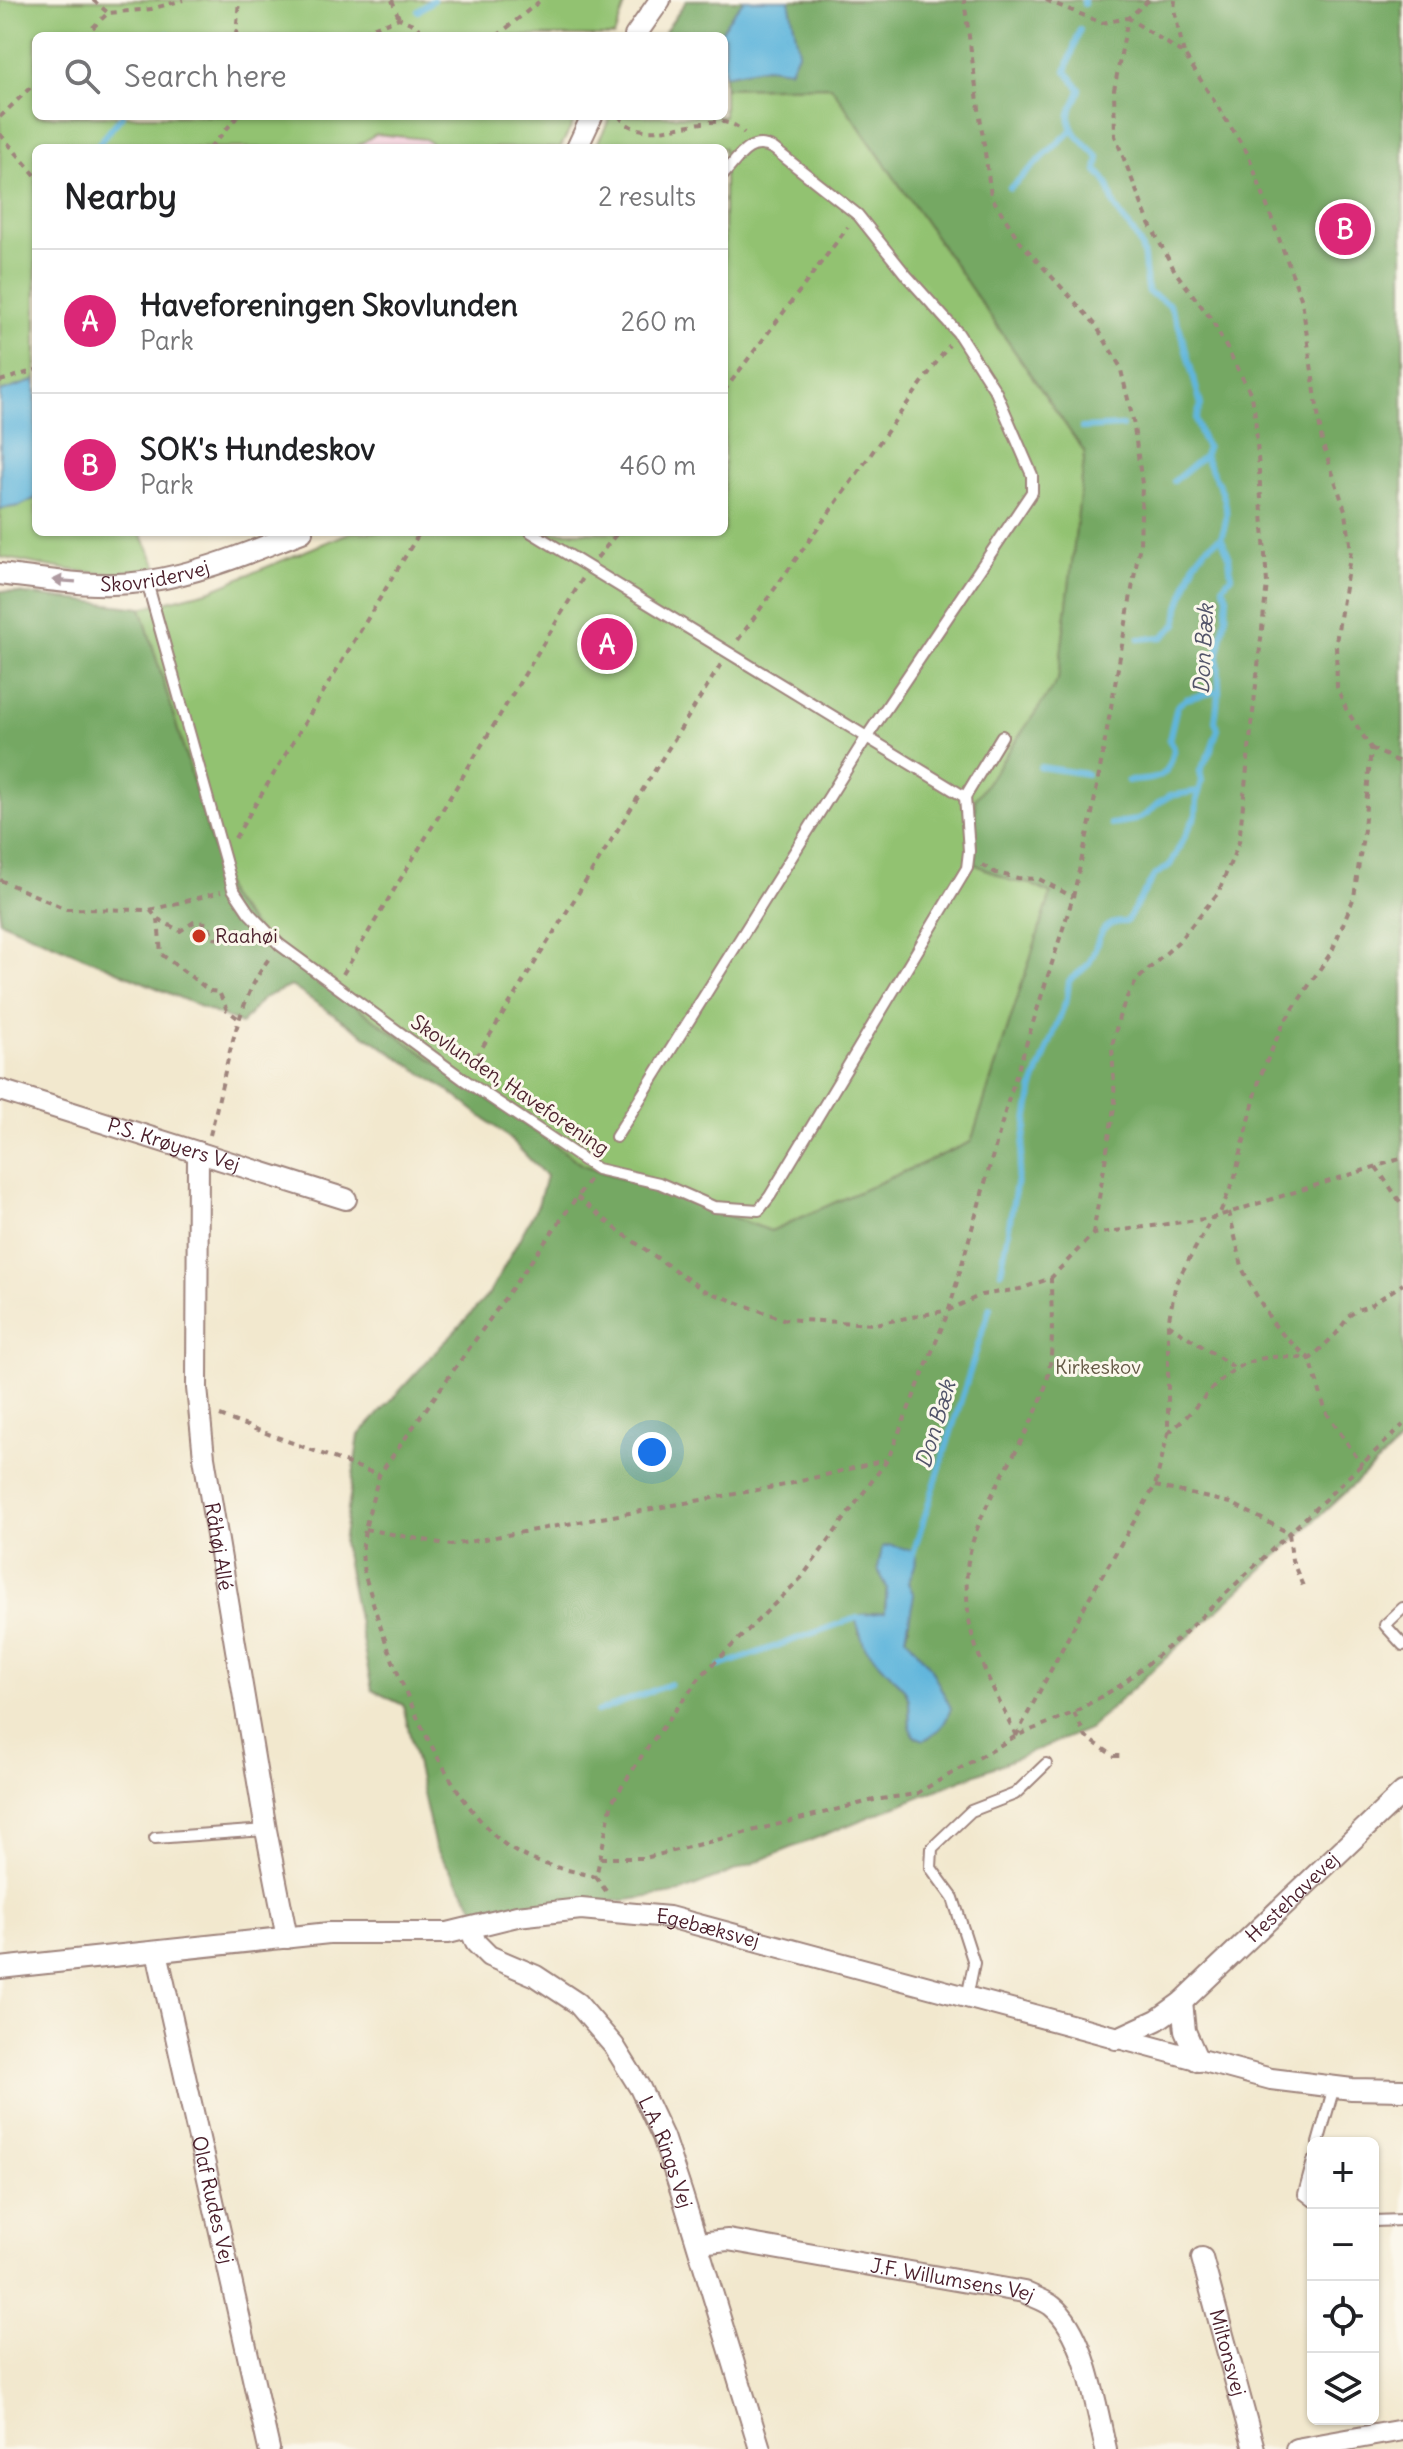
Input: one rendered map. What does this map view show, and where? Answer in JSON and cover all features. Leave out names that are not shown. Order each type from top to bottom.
[{"type":"street","points":[[638,32],[660,0]]},
{"type":"street","points":[[579,144],[590,120]]},
{"type":"street","name":"Skovridervej","points":[[0,574],[62,581],[147,582],[209,567],[291,536]]},
{"type":"street","name":"P.S. Krøyers Vej","points":[[0,1090],[346,1199]]},
{"type":"street","name":"Råhøj Allé","points":[[198,1152],[197,1388],[204,1457],[287,1938]]},
{"type":"street","name":"Hestehavevej","points":[[1116,2039],[1157,2020],[1182,2002],[1403,1792]]},
{"type":"street","name":"Egebæksvej","points":[[0,1968],[344,1933],[448,1933],[517,1916],[581,1909],[669,1917],[1271,2079],[1334,2087],[1403,2090]]},
{"type":"street","name":"L.A. Rings Vej","points":[[470,1928],[476,1943],[489,1956],[536,1976],[577,2003],[614,2046],[640,2088],[663,2137],[760,2449]]},
{"type":"street","name":"Olaf Rudes Vej","points":[[157,1952],[269,2449]]},
{"type":"street","points":[[1182,2002],[1185,2031],[1198,2061]]},
{"type":"street","name":"J.F. Willumsens Vej","points":[[698,2243],[728,2240],[1024,2292],[1051,2305],[1068,2323],[1081,2352],[1106,2449]]},
{"type":"street","name":"Miltonsvej","points":[[1202,2258],[1254,2449]]},
{"type":"street","points":[[1296,2449],[1403,2430]]},
{"type":"lane","points":[[616,1137],[866,738],[1032,492],[1032,475],[984,370],[958,333],[858,215],[764,143],[754,144],[728,170]]},
{"type":"lane","points":[[538,536],[965,797]]},
{"type":"lane","name":"Skovlunden, Haveforening","points":[[147,582],[233,889],[249,913],[280,945],[335,986],[463,1079],[597,1169],[659,1183],[714,1207],[759,1210],[967,868],[969,859]]},
{"type":"lane","points":[[969,859],[965,797],[1002,736]]},
{"type":"lane","points":[[1403,1608],[1385,1625],[1403,1645]]},
{"type":"lane","points":[[967,1998],[974,1963],[953,1898],[931,1868],[932,1848],[971,1811],[1015,1794],[1046,1764]]},
{"type":"lane","points":[[155,1838],[266,1830]]},
{"type":"lane","points":[[1320,2137],[1334,2087]]},
{"type":"lane","points":[[1379,2221],[1403,2220]]},
{"type":"path","points":[[93,0],[108,13]]},
{"type":"path","points":[[88,32],[108,13],[151,9],[183,0]]},
{"type":"path","points":[[236,32],[239,0]]},
{"type":"path","points":[[392,0],[399,18]]},
{"type":"path","points":[[502,32],[541,0]]},
{"type":"path","points":[[596,1877],[612,1802],[645,1751],[701,1676],[802,1577],[888,1459],[949,1310],[1009,1098],[1073,897],[1092,814],[1140,544],[1142,484],[1133,420],[1120,366],[1095,324],[1020,242],[991,196],[964,0]]},
{"type":"path","points":[[1046,0],[1102,23],[1128,18],[1149,0]]},
{"type":"path","points":[[1175,0],[1174,9],[1184,54],[1248,154],[1302,301],[1322,442],[1346,513],[1351,551],[1336,642],[1337,687],[1346,709],[1371,748],[1403,764]]},
{"type":"path","points":[[362,32],[399,18],[422,32]]},
{"type":"path","points":[[1128,18],[1184,54]]},
{"type":"path","points":[[577,1197],[619,1231],[703,1290],[783,1319],[875,1324],[949,1310],[981,1295],[1020,1289],[1051,1278],[1093,1234],[1115,1102],[1112,1046],[1119,1017],[1137,980],[1178,942],[1218,893],[1239,842],[1267,583],[1252,396],[1212,320],[1176,273],[1155,235],[1115,136],[1114,90],[1128,18]]},
{"type":"path","points":[[0,117],[32,86]]},
{"type":"path","points":[[214,144],[234,120]]},
{"type":"path","points":[[622,120],[627,126],[637,128],[680,128],[725,123],[748,135],[754,144]]},
{"type":"path","points":[[0,134],[32,171]]},
{"type":"path","points":[[728,386],[843,234]]},
{"type":"path","points":[[749,625],[937,362]]},
{"type":"path","points":[[0,381],[32,371]]},
{"type":"path","points":[[244,823],[418,536]]},
{"type":"path","points":[[335,986],[569,603]]},
{"type":"path","points":[[476,1055],[707,688]]},
{"type":"path","points":[[1219,1215],[1234,1180],[1260,1077],[1283,1024],[1332,951],[1354,897],[1371,748]]},
{"type":"path","points":[[969,859],[996,873],[1039,879],[1073,897]]},
{"type":"path","points":[[0,880],[66,909],[150,910],[233,889]]},
{"type":"path","points":[[150,910],[158,919],[180,931],[194,922],[208,923],[213,938],[220,939],[239,931],[249,913]]},
{"type":"path","points":[[158,919],[161,954],[210,991],[219,992],[227,1010],[239,1019]]},
{"type":"path","points":[[198,1152],[208,1141],[239,1019],[258,972],[280,945]]},
{"type":"path","points":[[1093,1234],[1212,1218],[1403,1158]]},
{"type":"path","points":[[1376,1167],[1403,1206]]},
{"type":"path","points":[[597,1169],[379,1475],[365,1529],[363,1565],[376,1617],[406,1697],[449,1776],[481,1821],[520,1854],[596,1877],[621,1913]]},
{"type":"path","points":[[1229,1212],[1243,1270],[1250,1284],[1272,1322],[1310,1359],[1326,1412],[1362,1465]]},
{"type":"path","points":[[1016,1736],[1089,1598],[1155,1486],[1168,1433],[1168,1324],[1176,1283],[1212,1218]]},
{"type":"path","points":[[1016,1736],[974,1637],[968,1613],[967,1567],[981,1518],[1044,1391],[1051,1356],[1051,1278]]},
{"type":"path","points":[[1168,1433],[1184,1421],[1217,1383],[1235,1368],[1272,1357],[1310,1359],[1336,1334],[1349,1316],[1403,1284]]},
{"type":"path","points":[[1168,1324],[1235,1368]]},
{"type":"path","points":[[199,1408],[379,1475]]},
{"type":"path","points":[[600,1858],[645,1858],[874,1800],[916,1794],[1016,1736],[1073,1713],[1121,1685],[1178,1639],[1403,1425]]},
{"type":"path","points":[[365,1529],[451,1545],[785,1485],[888,1459]]},
{"type":"path","points":[[1155,1486],[1231,1503],[1289,1533]]},
{"type":"path","points":[[1289,1533],[1292,1560],[1305,1591]]},
{"type":"path","points":[[1073,1713],[1086,1737],[1114,1756],[1123,1756]]},
{"type":"shaded area","points":[[376,134],[425,139],[433,144],[360,144]]},
{"type":"green space","points":[[0,0],[627,0],[615,32],[32,32],[32,120],[575,120],[562,144],[433,144],[425,139],[376,134],[360,144],[32,144],[32,536],[142,536],[157,566],[138,571],[98,573],[0,557]]},
{"type":"green space","name":"Kirkeskov","points":[[687,0],[1403,0],[1403,1439],[1089,1729],[681,1892],[628,1900],[477,1911],[435,1847],[403,1705],[372,1690],[343,1543],[359,1435],[489,1294],[538,1205],[546,1176],[508,1137],[449,1091],[291,986],[263,998],[241,1024],[0,921],[0,591],[141,608],[228,897],[272,948],[583,1165],[771,1231],[971,1142],[1051,894],[1031,884],[1011,881],[975,864],[975,800],[1058,680],[1085,453],[831,86],[728,88],[728,32],[665,32]],"holes":[[[878,1569],[910,1577],[906,1637],[909,1699],[859,1633],[859,1626],[872,1613],[885,1612],[887,1587]]]},
{"type":"green space","points":[[831,86],[1085,453],[1058,681],[975,800],[1011,881],[1031,884],[1051,894],[971,1142],[771,1231],[583,1165],[272,948],[228,896],[141,608],[211,590],[341,536],[728,536],[728,144],[597,144],[609,120],[728,120],[728,88]]},
{"type":"water","points":[[744,0],[789,0],[799,51],[790,70],[766,67],[728,74],[728,32],[721,32]]},
{"type":"water","points":[[32,381],[32,500],[20,506],[0,509],[0,392]]},
{"type":"water","points":[[891,1545],[914,1551],[915,1564],[908,1583],[914,1595],[906,1637],[929,1665],[951,1708],[941,1727],[924,1740],[914,1736],[910,1727],[909,1700],[905,1690],[865,1647],[856,1621],[861,1615],[885,1612],[887,1588],[878,1569],[882,1547]]},
{"type":"waterway","points":[[418,11],[433,0]]},
{"type":"waterway","name":"Don Bæk","points":[[1001,1272],[1033,1087],[1067,998],[1069,981],[1089,963],[1104,929],[1126,922],[1154,876],[1170,865],[1196,815],[1202,781],[1200,771],[1218,729],[1215,721],[1219,691],[1218,653],[1227,596],[1223,586],[1231,576],[1229,556],[1221,537],[1226,505],[1204,456],[1207,448],[1196,419],[1201,405],[1180,329],[1169,304],[1148,292],[1141,247],[1097,171],[1099,158],[1071,126],[1071,111],[1080,89],[1066,71],[1080,29]]},
{"type":"waterway","points":[[98,144],[119,120]]},
{"type":"waterway","points":[[1010,188],[1072,130]]},
{"type":"waterway","points":[[1082,428],[1122,426]]},
{"type":"waterway","points":[[1174,481],[1204,456]]},
{"type":"waterway","points":[[1139,639],[1163,637],[1177,624],[1179,607],[1195,562],[1206,548],[1221,537]]},
{"type":"waterway","points":[[1128,781],[1146,780],[1165,772],[1174,748],[1169,740],[1177,706],[1186,699],[1219,691]]},
{"type":"waterway","points":[[1040,767],[1087,774]]},
{"type":"waterway","points":[[1111,824],[1136,820],[1169,796],[1199,791]]},
{"type":"waterway","name":"Don Bæk","points":[[912,1557],[990,1307]]},
{"type":"waterway","points":[[720,1666],[856,1618],[864,1618]]},
{"type":"waterway","points":[[597,1712],[670,1684]]},
{"type":"place","name":"SOK's Hundeskov","points":[[1345,229]]},
{"type":"place","name":"Haveforeningen Skovlunden","points":[[607,644]]},
{"type":"place","name":"Raahøi","points":[[199,936]]}]
